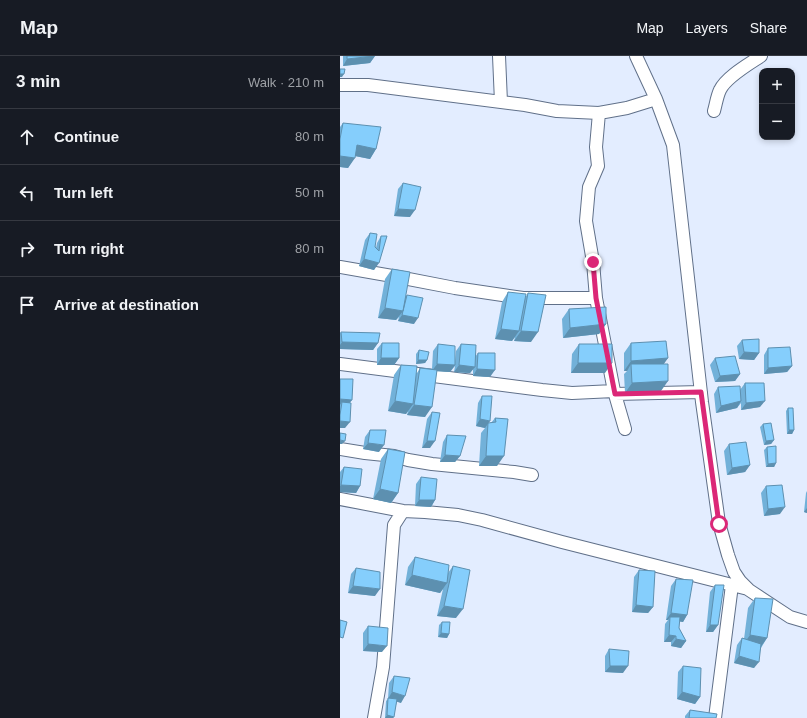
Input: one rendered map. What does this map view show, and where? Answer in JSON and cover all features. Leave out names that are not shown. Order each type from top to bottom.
[{"type":"street","points":[[499,56],[501,102]]},
{"type":"street","points":[[636,56],[656,99],[673,145],[701,392],[719,524],[734,572],[740,581],[749,590],[790,616],[807,622]]},
{"type":"street","points":[[714,111],[720,90],[724,83],[741,68],[761,56]]},
{"type":"street","points":[[340,86],[368,85],[501,102],[557,111],[599,113],[627,108],[656,99]]},
{"type":"street","points":[[599,113],[596,147],[598,166],[589,187],[586,221],[593,262],[596,298],[615,393],[625,430]]},
{"type":"street","points":[[340,267],[455,288],[523,298],[596,298]]},
{"type":"street","points":[[340,364],[572,393],[701,392]]},
{"type":"street","points":[[340,449],[365,454],[394,456],[432,464],[532,475]]},
{"type":"street","points":[[340,499],[403,512],[458,515],[482,520],[749,590]]},
{"type":"street","points":[[374,718],[383,667],[394,525],[403,512]]},
{"type":"street","points":[[715,718],[732,585]]},
{"type":"building","points":[[347,56],[374,56],[347,59]]},
{"type":"building","points":[[340,69],[345,69],[344,74],[340,74]]},
{"type":"building","points":[[343,123],[381,127],[376,149],[357,145],[355,158],[340,156],[340,139]]},
{"type":"building","points":[[403,183],[421,187],[415,210],[398,209]]},
{"type":"building","points":[[370,233],[377,234],[375,247],[379,251],[381,236],[387,236],[379,263],[364,259]]},
{"type":"building","points":[[392,269],[410,272],[403,311],[385,308]]},
{"type":"building","points":[[508,292],[526,294],[519,331],[501,329]]},
{"type":"building","points":[[528,293],[546,295],[538,332],[521,331]]},
{"type":"building","points":[[407,295],[423,298],[418,318],[402,315]]},
{"type":"building","points":[[606,307],[606,324],[570,328],[569,309]]},
{"type":"building","points":[[341,332],[380,333],[378,343],[342,342]]},
{"type":"building","points":[[759,339],[759,353],[744,352],[742,340]]},
{"type":"building","points":[[666,341],[668,358],[631,361],[631,343]]},
{"type":"building","points":[[382,343],[399,343],[399,358],[381,358]]},
{"type":"building","points":[[438,344],[455,346],[455,365],[437,364]]},
{"type":"building","points":[[461,344],[476,345],[475,367],[459,365]]},
{"type":"building","points":[[579,344],[612,344],[612,363],[578,363]]},
{"type":"building","points":[[790,347],[792,366],[768,368],[768,348]]},
{"type":"building","points":[[419,350],[429,352],[427,360],[418,360]]},
{"type":"building","points":[[478,353],[495,353],[495,370],[477,369]]},
{"type":"building","points":[[735,356],[740,374],[720,376],[715,358]]},
{"type":"building","points":[[631,364],[668,364],[668,381],[632,383]]},
{"type":"building","points":[[401,365],[417,366],[413,404],[395,401]]},
{"type":"building","points":[[420,368],[437,370],[432,407],[414,405]]},
{"type":"building","points":[[340,379],[353,379],[352,400],[340,399]]},
{"type":"building","points":[[745,383],[764,383],[765,401],[746,403]]},
{"type":"building","points":[[740,386],[741,401],[721,406],[718,387]]},
{"type":"building","points":[[482,396],[492,396],[490,421],[480,419]]},
{"type":"building","points":[[342,402],[351,403],[350,422],[340,421]]},
{"type":"building","points":[[788,408],[793,408],[794,430],[789,430]]},
{"type":"building","points":[[432,412],[440,413],[435,441],[427,441]]},
{"type":"building","points":[[495,418],[508,419],[504,456],[486,456],[488,423],[496,422]]},
{"type":"building","points":[[771,423],[774,440],[766,441],[763,424]]},
{"type":"building","points":[[370,430],[386,430],[384,445],[368,443]]},
{"type":"building","points":[[340,433],[346,434],[345,441],[340,440]]},
{"type":"building","points":[[447,435],[466,436],[460,456],[445,455]]},
{"type":"building","points":[[746,442],[750,465],[732,468],[729,444]]},
{"type":"building","points":[[776,446],[776,463],[768,464],[767,447]]},
{"type":"building","points":[[388,449],[405,452],[398,493],[380,489]]},
{"type":"building","points":[[344,467],[362,469],[360,486],[341,485]]},
{"type":"building","points":[[421,477],[437,479],[435,500],[419,500]]},
{"type":"building","points":[[782,485],[785,507],[768,509],[766,486]]},
{"type":"building","points":[[415,557],[449,565],[447,583],[412,575]]},
{"type":"building","points":[[453,566],[470,570],[463,609],[444,606]]},
{"type":"building","points":[[356,568],[380,572],[380,589],[353,586]]},
{"type":"building","points":[[639,570],[655,571],[653,607],[636,605]]},
{"type":"building","points":[[676,579],[693,580],[687,615],[671,613]]},
{"type":"building","points":[[715,585],[724,585],[718,625],[710,625]]},
{"type":"building","points":[[755,598],[773,599],[767,638],[750,635]]},
{"type":"building","points":[[670,617],[680,617],[679,628],[686,641],[676,639],[676,636],[669,635]]},
{"type":"building","points":[[340,620],[347,622],[343,638],[340,637]]},
{"type":"building","points":[[442,622],[450,622],[449,634],[441,633]]},
{"type":"building","points":[[368,626],[388,628],[387,646],[368,644]]},
{"type":"building","points":[[742,638],[761,644],[759,662],[739,656]]},
{"type":"building","points":[[609,649],[629,651],[628,666],[610,666]]},
{"type":"building","points":[[683,666],[701,668],[700,697],[682,692]]},
{"type":"building","points":[[394,676],[410,678],[405,696],[392,692]]},
{"type":"building","points":[[388,698],[397,699],[394,717],[387,715]]},
{"type":"building","points":[[690,710],[717,714],[716,718],[689,718]]},
{"type":"route","points":[[593,262],[596,298],[601,317],[615,394],[701,392],[719,524]]}]
